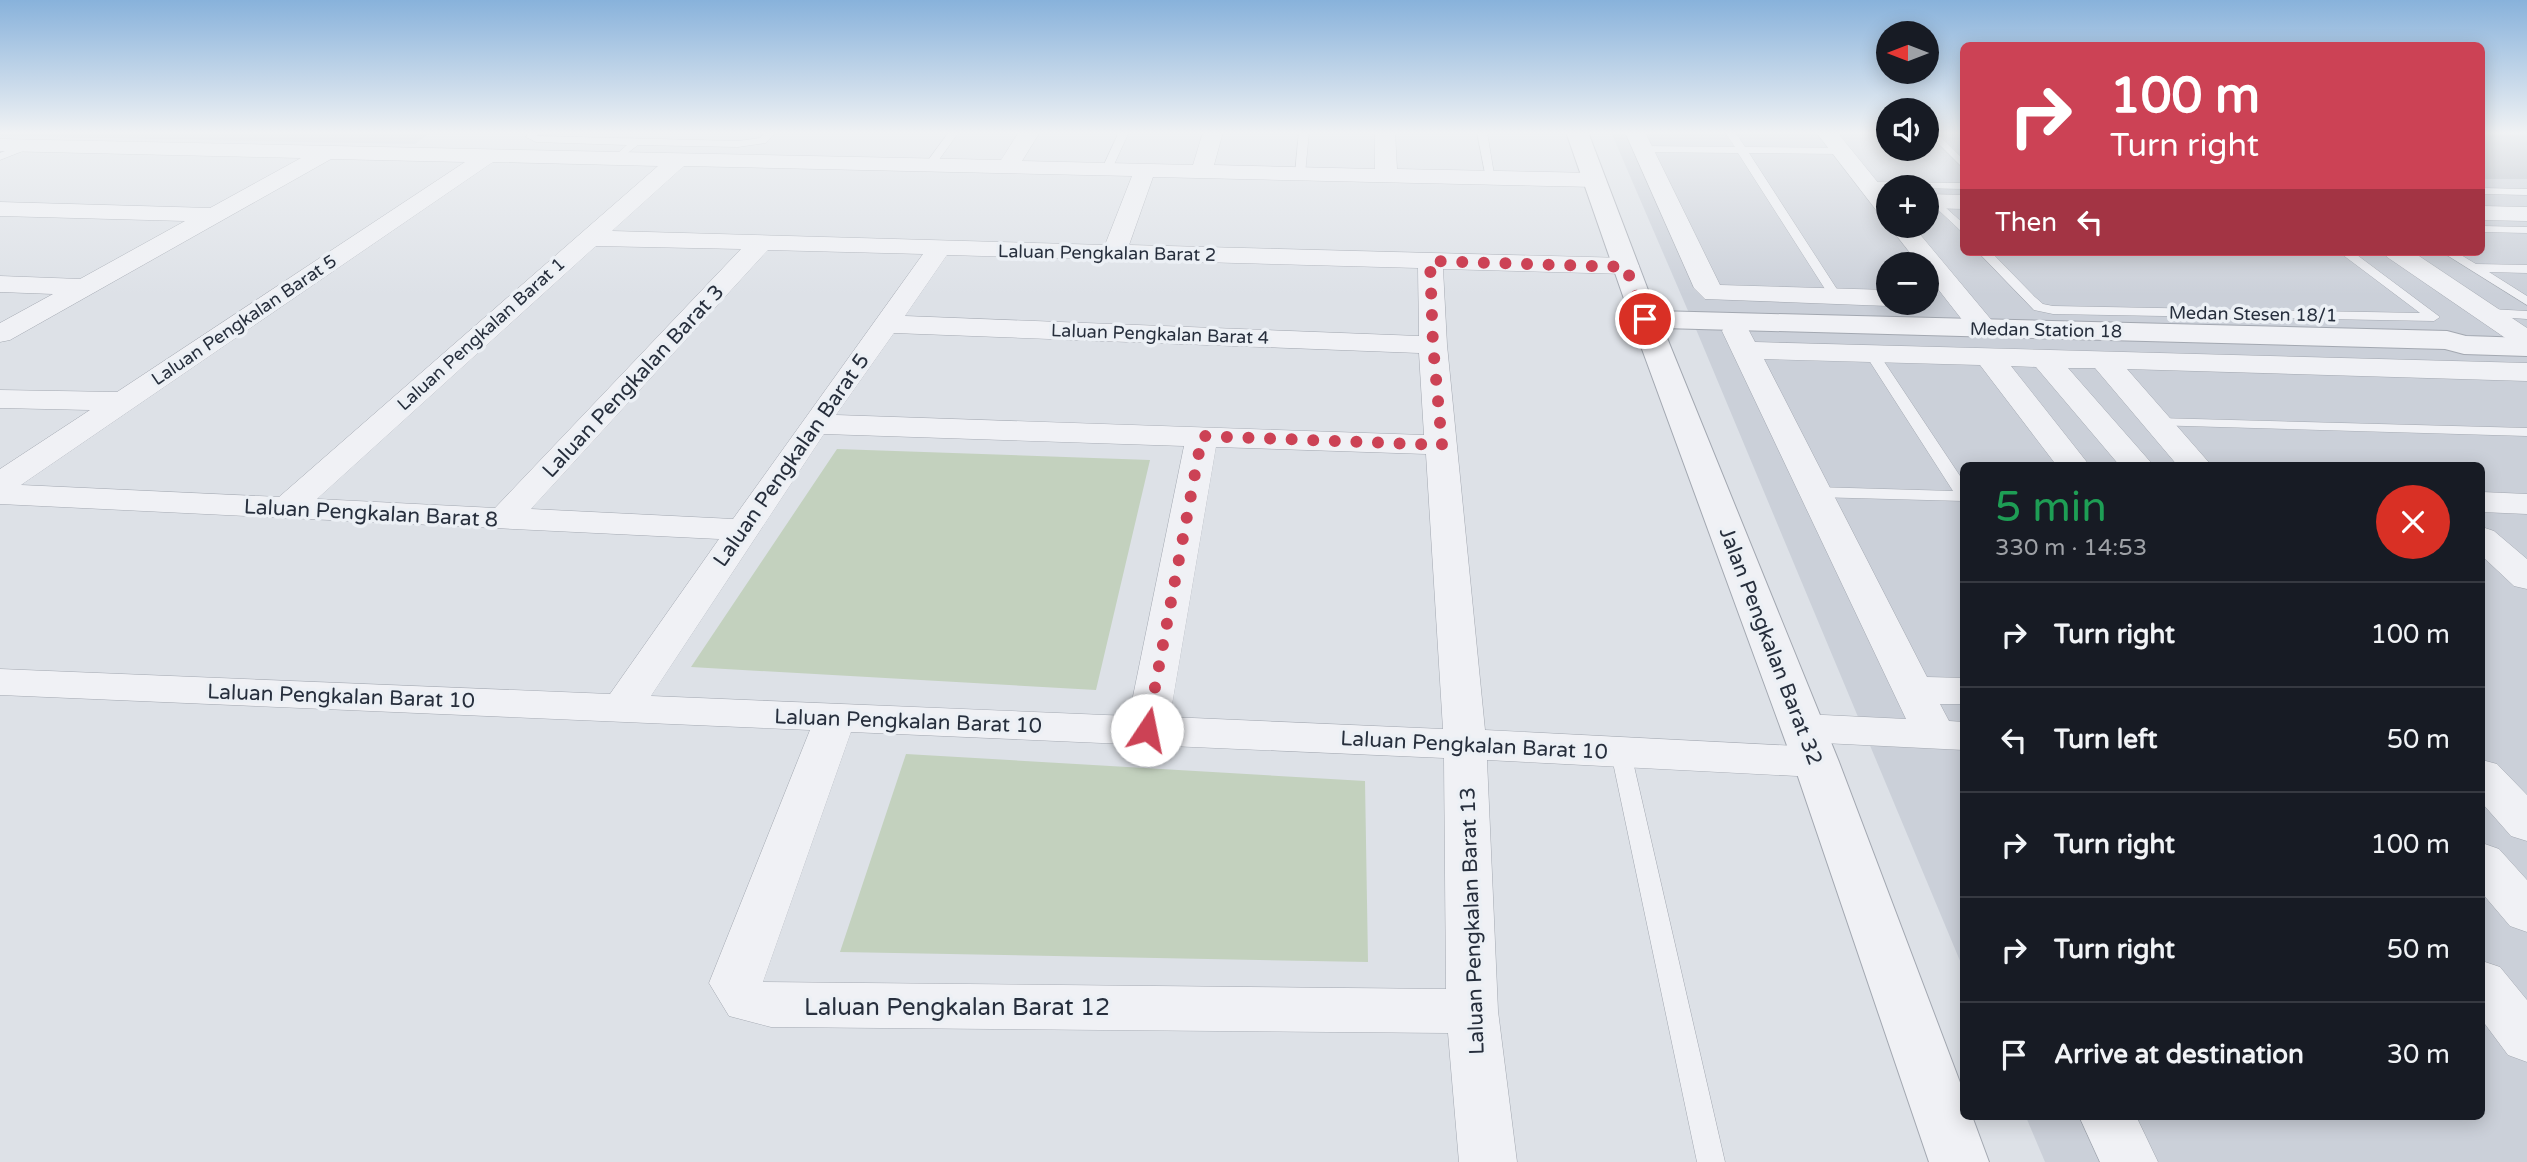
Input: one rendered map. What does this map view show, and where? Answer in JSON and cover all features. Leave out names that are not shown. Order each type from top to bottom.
[{"type":"street","points":[[0,334],[265,186]]},
{"type":"street","name":"Laluan Pengkalan Barat 5","points":[[0,484],[443,186]]},
{"type":"street","name":"Laluan Pengkalan Barat 1","points":[[286,509],[648,186]]},
{"type":"street","points":[[1114,253],[1139,186]]},
{"type":"street","name":"Jalan Pengkalan Barat 32","points":[[1597,186],[1645,319],[1809,745],[1959,1162]]},
{"type":"street","points":[[1660,186],[1707,288],[1714,293],[1729,296],[1876,298]]},
{"type":"street","points":[[2485,212],[2525,199]]},
{"type":"street","points":[[1939,204],[1959,213]]},
{"type":"street","points":[[0,209],[213,215]]},
{"type":"street","name":"Laluan Pengkalan Barat 2","points":[[588,238],[1626,267]]},
{"type":"street","points":[[1911,238],[1960,300],[1986,343],[2071,462]]},
{"type":"street","name":"Laluan Pengkalan Barat 3","points":[[504,518],[761,243]]},
{"type":"street","name":"Laluan Pengkalan Barat 5","points":[[622,708],[815,424],[939,249]]},
{"type":"street","points":[[2402,256],[2526,335]]},
{"type":"street","name":"Laluan Pengkalan Barat 13","points":[[1430,261],[1433,345],[1465,744],[1472,1011],[1488,1162]]},
{"type":"street","points":[[0,284],[84,287]]},
{"type":"street","points":[[1939,299],[1960,300]]},
{"type":"street","name":"Medan Station 18","points":[[1645,319],[1739,336],[1986,343],[2446,340],[2464,345],[2526,335]]},
{"type":"street","name":"Laluan Pengkalan Barat 4","points":[[886,324],[1433,345]]},
{"type":"street","points":[[1739,336],[1872,354],[1986,343],[2045,359],[2527,372]]},
{"type":"street","points":[[1739,336],[1912,690],[1949,736]]},
{"type":"street","points":[[2045,359],[2135,462]]},
{"type":"street","points":[[2102,359],[2192,462]]},
{"type":"street","points":[[0,399],[123,401]]},
{"type":"street","points":[[815,424],[1442,445]]},
{"type":"street","points":[[1147,730],[1202,436]]},
{"type":"street","name":"Laluan Pengkalan Barat 8","points":[[0,494],[742,530]]},
{"type":"street","points":[[2485,502],[2527,504]]},
{"type":"street","points":[[2485,541],[2527,578]]},
{"type":"street","name":"Laluan Pengkalan Barat 10","points":[[0,682],[1147,730],[1621,753],[1949,736]]},
{"type":"street","points":[[1912,690],[1960,691]]},
{"type":"street","name":"Laluan Pengkalan Barat 12","points":[[835,719],[735,983],[747,1001],[771,1005],[1472,1011]]},
{"type":"street","points":[[2485,778],[2527,824]]},
{"type":"street","points":[[2485,986],[2527,1039]]},
{"type":"street","points":[[2109,1120],[2129,1162]]},
{"type":"lane","points":[[1765,186],[1836,297]]},
{"type":"lane","points":[[1939,190],[1960,187]]},
{"type":"lane","points":[[2485,192],[2525,199]]},
{"type":"lane","points":[[2485,229],[2527,230]]},
{"type":"lane","name":"Medan Stesen 18/1","points":[[1988,256],[2039,307],[2053,310],[2434,317],[2350,256]]},
{"type":"lane","points":[[2454,256],[2527,301]]},
{"type":"lane","points":[[2473,268],[2527,270]]},
{"type":"lane","points":[[1872,354],[1960,490]]},
{"type":"lane","points":[[2157,422],[2527,432]]},
{"type":"lane","points":[[1815,492],[1960,496]]},
{"type":"lane","points":[[1621,753],[1711,1162]]},
{"type":"shaded area","points":[[1634,186],[1876,186],[1876,238],[1939,238],[1939,186],[1960,186],[1960,256],[2485,256],[2485,186],[2527,186],[2527,1162],[2045,1162],[2027,1120],[2485,1120],[2485,462],[1960,462],[1960,961]]},
{"type":"green space","points":[[837,449],[1150,460],[1096,690],[691,667]]},
{"type":"green space","points":[[906,754],[1365,781],[1368,962],[840,952]]},
{"type":"route","points":[[1147,730],[1202,436],[1442,445],[1433,345],[1430,261],[1626,267],[1645,319]]}]
